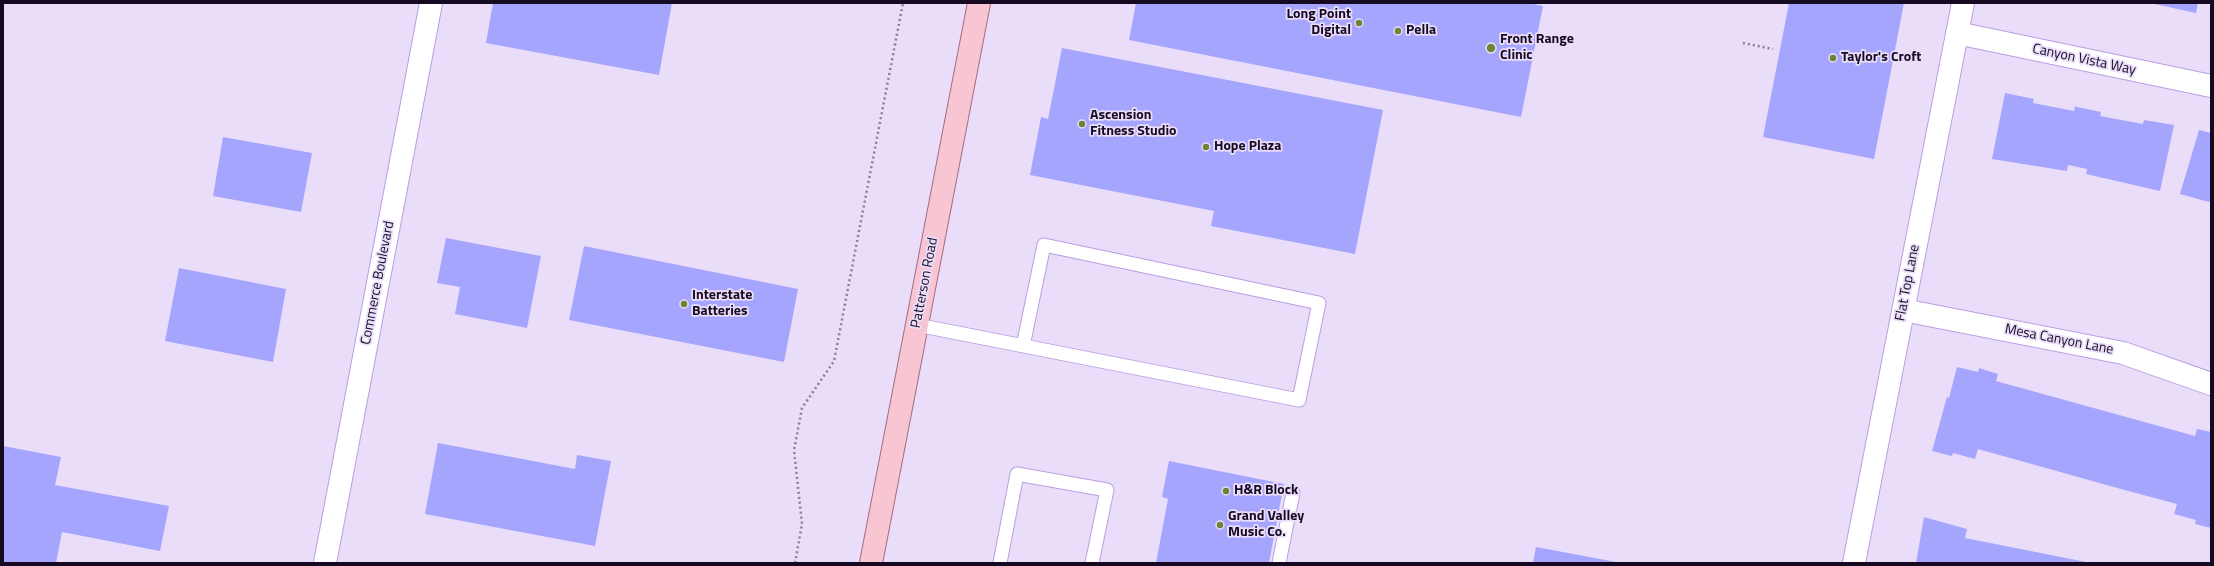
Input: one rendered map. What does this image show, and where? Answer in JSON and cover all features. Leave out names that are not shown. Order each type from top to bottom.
[{"type":"main road","name":"Patterson Road","points":[[872,563],[978,3]]},
{"type":"street","name":"Commerce Boulevard","points":[[325,563],[431,3]]},
{"type":"street","name":"Flat Top Lane","points":[[1854,563],[1963,3]]},
{"type":"street","name":"Canyon Vista Way","points":[[1957,33],[2211,86]]},
{"type":"street","name":"Mesa Canyon Lane","points":[[1903,310],[2123,353],[2211,384]]},
{"type":"lane","points":[[917,325],[1023,346],[1299,400],[1319,303],[1044,245],[1023,346]]},
{"type":"lane","points":[[1000,563],[1017,474],[1107,490],[1092,563]]},
{"type":"lane","points":[[1279,563],[1293,493]]},
{"type":"path","points":[[795,563],[802,524],[794,450],[802,408],[834,361],[903,3]]},
{"type":"path","points":[[1743,43],[1773,49]]},
{"type":"building","points":[[493,3],[672,3],[659,75],[486,43]]},
{"type":"building","points":[[1136,3],[1529,3],[1543,6],[1521,117],[1129,40]]},
{"type":"building","points":[[1789,3],[1904,3],[1874,159],[1763,137]]},
{"type":"building","points":[[2150,3],[2198,3],[2196,13]]},
{"type":"building","name":"Hope Plaza","points":[[1062,48],[1383,110],[1355,254],[1211,226],[1214,211],[1030,175],[1041,117],[1048,119]]},
{"type":"building","points":[[2005,93],[2034,99],[2033,103],[2074,111],[2075,106],[2101,112],[2100,116],[2143,124],[2144,120],[2174,125],[2160,191],[2086,174],[2087,169],[2068,165],[2067,171],[1992,159]]},
{"type":"building","points":[[2199,130],[2211,133],[2211,200],[2209,202],[2180,194]]},
{"type":"building","points":[[223,137],[312,153],[301,212],[213,196]]},
{"type":"building","points":[[446,238],[541,256],[527,328],[455,314],[460,287],[437,283]]},
{"type":"building","name":"Interstate Batteries","points":[[584,246],[798,289],[784,362],[569,320]]},
{"type":"building","points":[[179,268],[286,289],[273,362],[165,341]]},
{"type":"building","points":[[1957,367],[1978,372],[1979,368],[1998,374],[1996,381],[2195,436],[2197,429],[2211,432],[2211,528],[2195,524],[2196,520],[2174,514],[2177,504],[1978,449],[1975,459],[1953,453],[1952,456],[1932,451]]},
{"type":"building","points":[[438,443],[575,469],[577,455],[611,461],[595,546],[425,514]]},
{"type":"building","points":[[3,446],[61,457],[55,485],[169,506],[160,551],[62,532],[56,563],[3,563]]},
{"type":"building","points":[[1169,461],[1284,484],[1269,563],[1156,563],[1168,499],[1162,497]]},
{"type":"building","points":[[1924,517],[1967,529],[1965,538],[2091,563],[1916,563]]},
{"type":"building","points":[[1536,547],[1616,562],[1616,563],[1533,563]]},
{"type":"place","name":"Long Point Digital","points":[[1359,23]]},
{"type":"place","name":"Pella","points":[[1398,31]]},
{"type":"place","name":"Front Range Clinic","points":[[1491,48]]},
{"type":"place","name":"Taylor's Croft","points":[[1833,58]]},
{"type":"place","name":"Ascension Fitness Studio","points":[[1082,124]]},
{"type":"place","name":"Hope Plaza","points":[[1206,147]]},
{"type":"place","name":"Interstate Batteries","points":[[684,304]]},
{"type":"place","name":"H&R Block","points":[[1226,491]]},
{"type":"place","name":"Grand Valley Music Co.","points":[[1220,525]]}]
